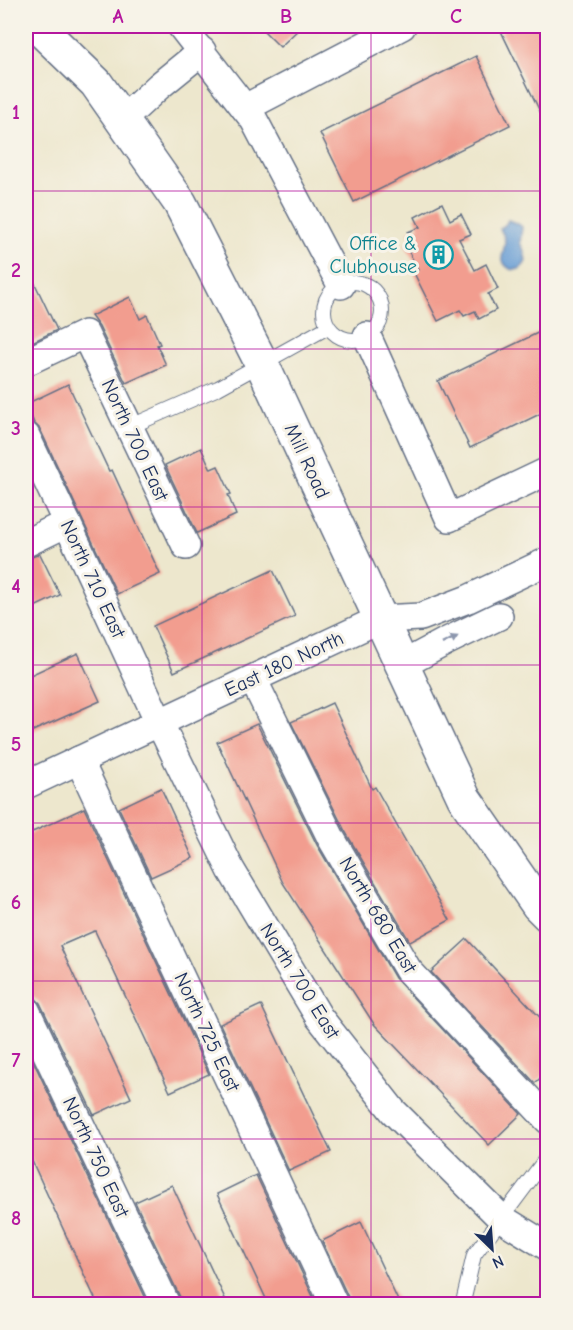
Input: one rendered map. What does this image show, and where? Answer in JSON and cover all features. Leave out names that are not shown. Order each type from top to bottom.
[{"type":"main road","name":"Mill Road","points":[[37,26],[96,83],[180,203],[262,364],[464,798],[538,905],[548,915]]},
{"type":"street","points":[[181,26],[254,120],[341,285]]},
{"type":"street","points":[[245,108],[402,26]]},
{"type":"street","points":[[122,120],[202,51]]},
{"type":"street","name":"North 700 East","points":[[26,362],[85,334],[186,546]]},
{"type":"street","points":[[367,336],[448,518],[548,471]]},
{"type":"street","name":"North 710 East","points":[[26,436],[159,722]]},
{"type":"street","points":[[26,543],[68,523]]},
{"type":"street","name":"East 180 North","points":[[26,785],[380,619],[421,616],[468,599],[548,561]]},
{"type":"street","points":[[402,666],[499,616]]},
{"type":"street","name":"North 680 East","points":[[253,679],[331,838],[408,970],[548,1120]]},
{"type":"street","name":"North 700 East","points":[[159,722],[231,870],[319,1017],[393,1111],[501,1218],[548,1247]]},
{"type":"street","name":"North 725 East","points":[[79,760],[334,1305]]},
{"type":"street","name":"North 750 East","points":[[26,1010],[166,1305]]},
{"type":"lane","points":[[359,283],[368,286],[380,301],[381,319],[377,327],[367,336],[353,340],[343,339],[328,327],[324,317],[327,298],[341,285],[359,283]]},
{"type":"lane","points":[[129,427],[218,388],[328,327]]},
{"type":"lane","points":[[465,1305],[464,1298],[474,1255],[548,1156]]},
{"type":"water","points":[[508,220],[522,227],[520,243],[526,261],[517,270],[507,267],[502,259],[505,241],[500,229]]},
{"type":"building","points":[[259,26],[302,26],[280,47]]},
{"type":"building","points":[[512,26],[548,26],[548,128],[501,31]]},
{"type":"building","points":[[476,56],[510,125],[354,202],[320,133]]},
{"type":"building","name":"Office & Clubhouse","points":[[442,203],[450,220],[461,214],[471,234],[459,239],[475,270],[486,264],[498,289],[488,294],[496,310],[479,319],[475,311],[464,316],[460,310],[438,321],[414,273],[418,270],[405,244],[412,240],[408,232],[420,227],[415,217]]},
{"type":"building","points":[[26,265],[57,330],[26,345]]},
{"type":"building","points":[[130,297],[140,319],[147,315],[160,344],[157,345],[166,365],[126,383],[99,327],[91,316]]},
{"type":"building","points":[[548,328],[548,410],[470,448],[438,381]]},
{"type":"building","points":[[68,384],[109,471],[112,470],[160,574],[117,594],[40,429],[34,423],[26,404]]},
{"type":"building","points":[[201,448],[211,469],[218,466],[231,494],[228,495],[236,515],[197,533],[165,465]]},
{"type":"building","points":[[40,554],[60,595],[26,611],[26,559]]},
{"type":"building","points":[[273,570],[295,616],[174,672],[153,626]]},
{"type":"building","points":[[78,653],[100,701],[26,734],[26,677]]},
{"type":"building","points":[[332,703],[372,789],[375,787],[450,920],[410,942],[345,831],[291,722]]},
{"type":"building","points":[[257,724],[317,845],[395,978],[521,1114],[489,1145],[374,1024],[283,883],[217,742]]},
{"type":"building","points":[[161,788],[193,858],[151,877],[119,808]]},
{"type":"building","points":[[84,808],[209,1074],[170,1092],[95,931],[92,932],[60,946],[131,1098],[94,1115],[40,1003],[34,997],[26,995],[26,835]]},
{"type":"building","points":[[467,939],[548,1026],[548,1071],[535,1083],[431,972]]},
{"type":"building","points":[[261,1005],[331,1152],[289,1171],[220,1024]]},
{"type":"building","points":[[26,1046],[149,1305],[98,1305],[26,1148]]},
{"type":"building","points":[[256,1175],[317,1305],[269,1305],[217,1194]]},
{"type":"building","points":[[172,1185],[228,1305],[182,1305],[135,1202]]},
{"type":"building","points":[[361,1222],[400,1305],[350,1305],[322,1241]]},
{"type":"place","name":"Office & Clubhouse","points":[[438,254]]}]
